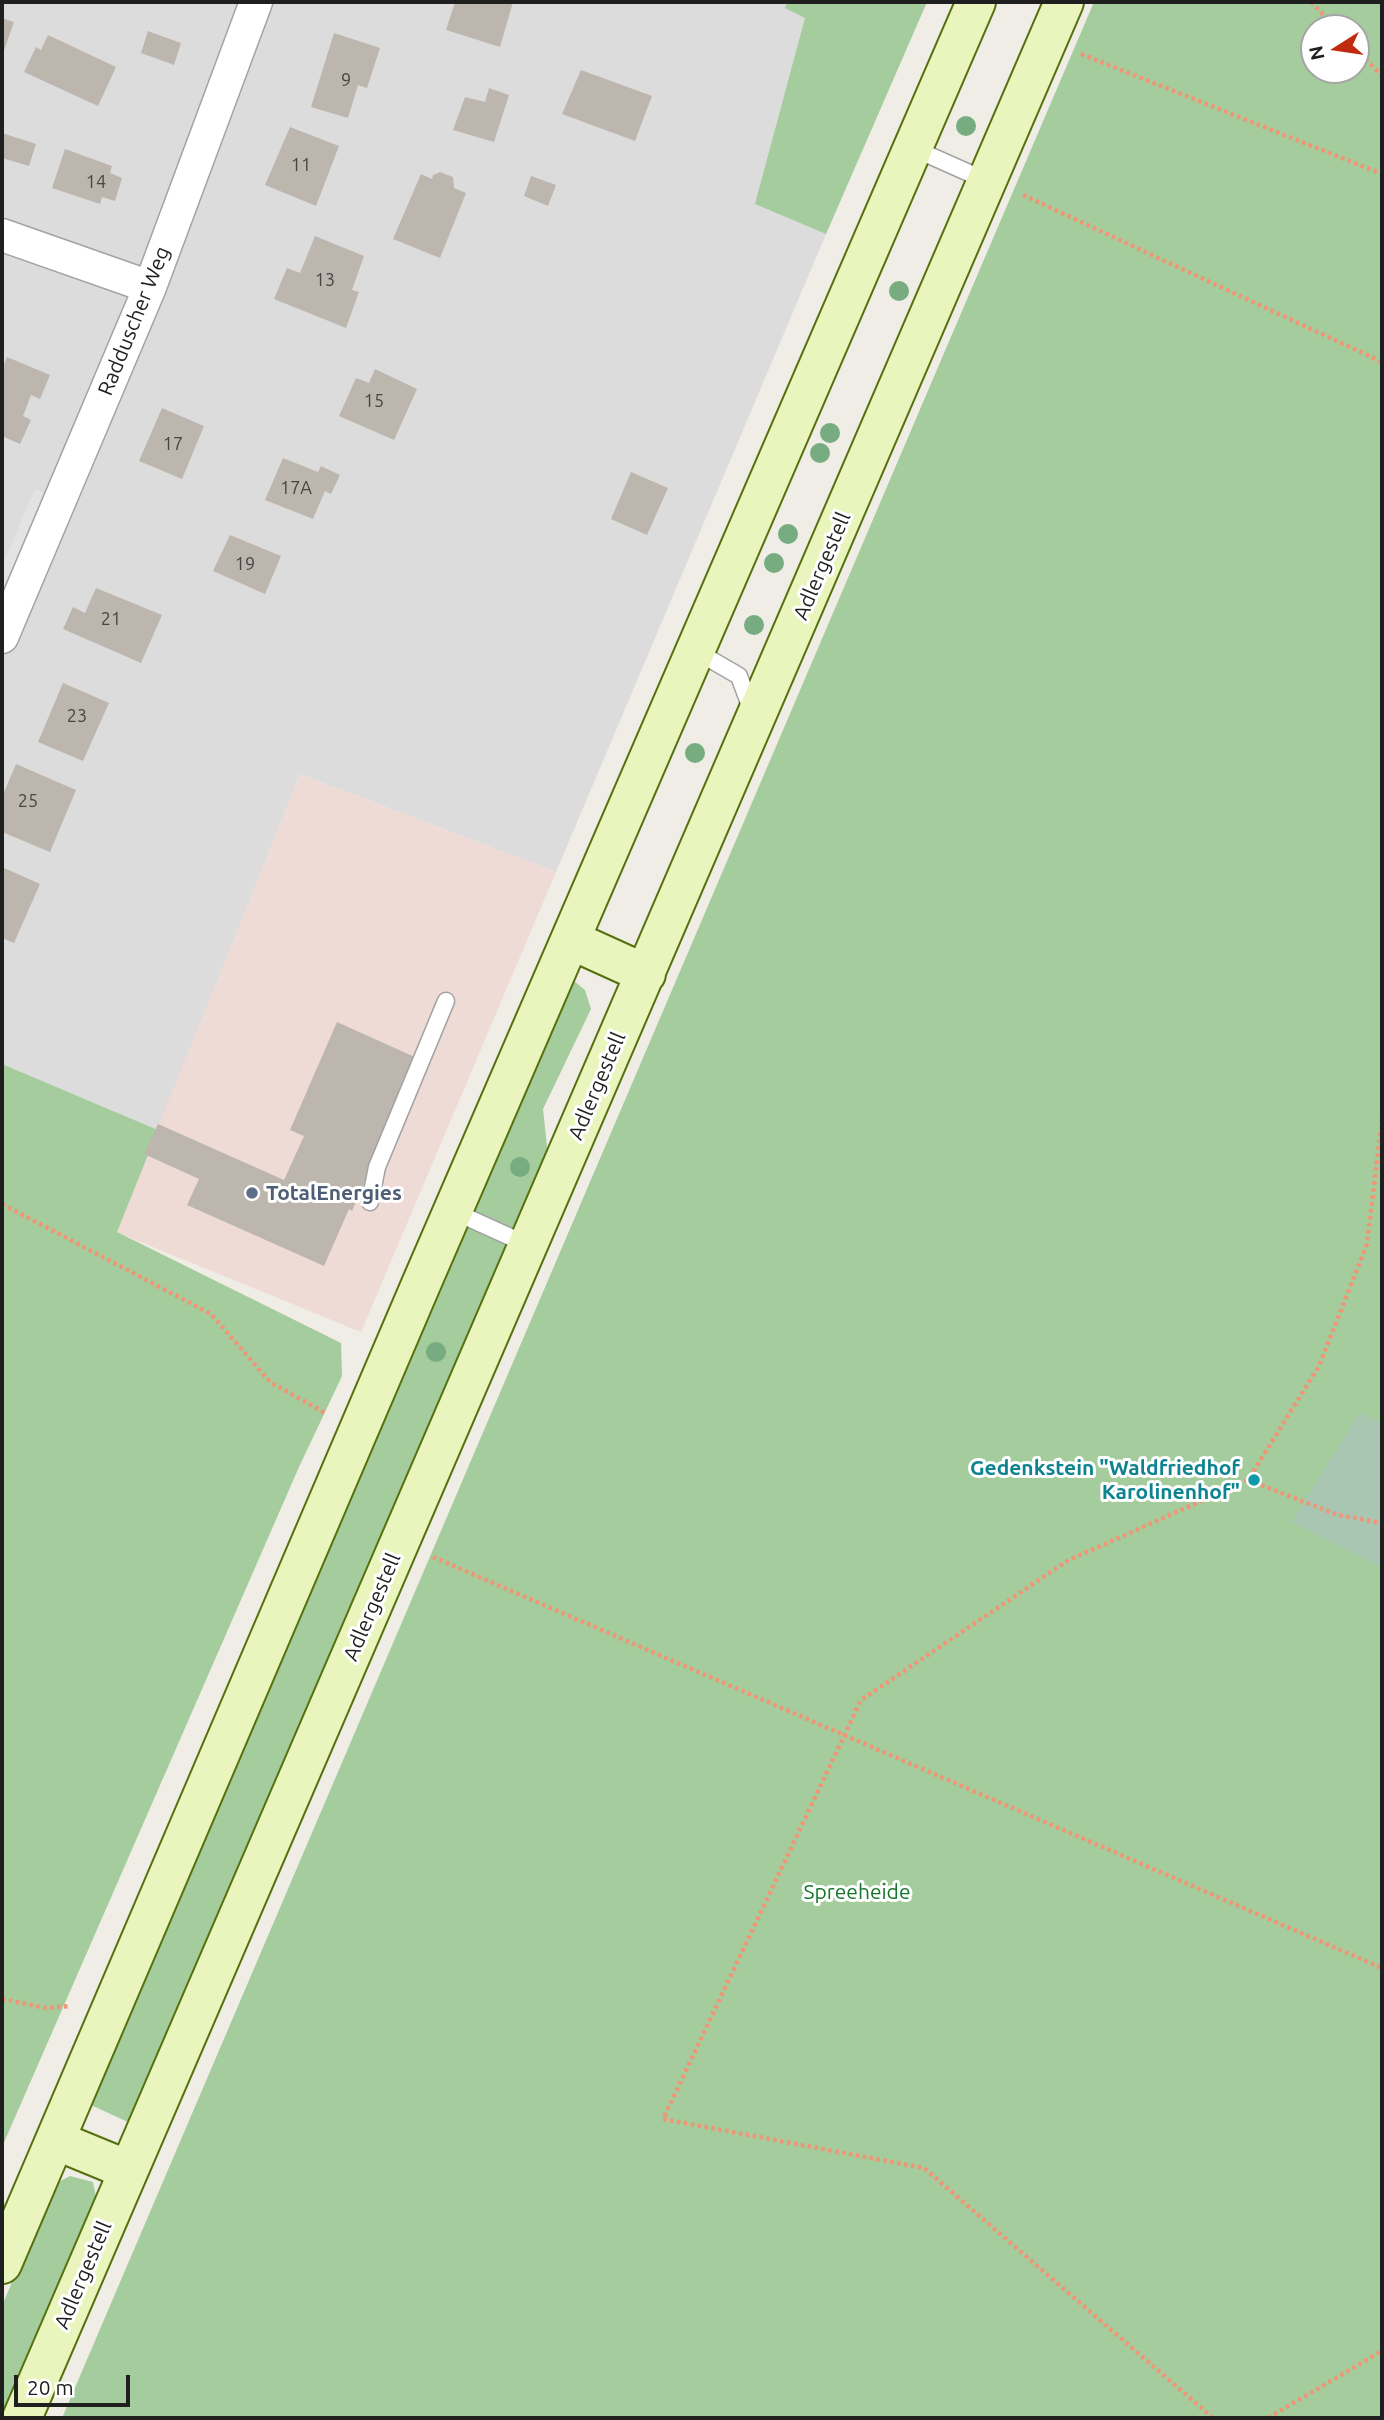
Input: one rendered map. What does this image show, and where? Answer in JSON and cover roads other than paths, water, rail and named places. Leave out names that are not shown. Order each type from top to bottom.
[{"type":"main road","points":[[2,2264],[453,1211],[976,2]]},
{"type":"main road","name":"Adlergestell","points":[[22,2418],[755,720],[1002,186],[1047,43],[1064,2]]},
{"type":"main road","points":[[570,940],[646,974]]},
{"type":"main road","points":[[55,2140],[128,2170]]},
{"type":"street","name":"Radduscher Weg","points":[[2,637],[150,287],[256,2]]},
{"type":"street","points":[[2,235],[150,287]]},
{"type":"lane","points":[[913,148],[1002,186]]},
{"type":"lane","points":[[696,651],[739,676],[755,720]]},
{"type":"lane","points":[[370,1202],[377,1167],[446,1001]]},
{"type":"lane","points":[[453,1211],[528,1245]]},
{"type":"place","name":"TotalEnergies","points":[[252,1193]]},
{"type":"place","name":"Gedenkstein \"Waldfriedhof Karolinenhof\"","points":[[1254,1480]]},
{"type":"park label","name":"Spreeheide","points":[[857,1892]]}]
